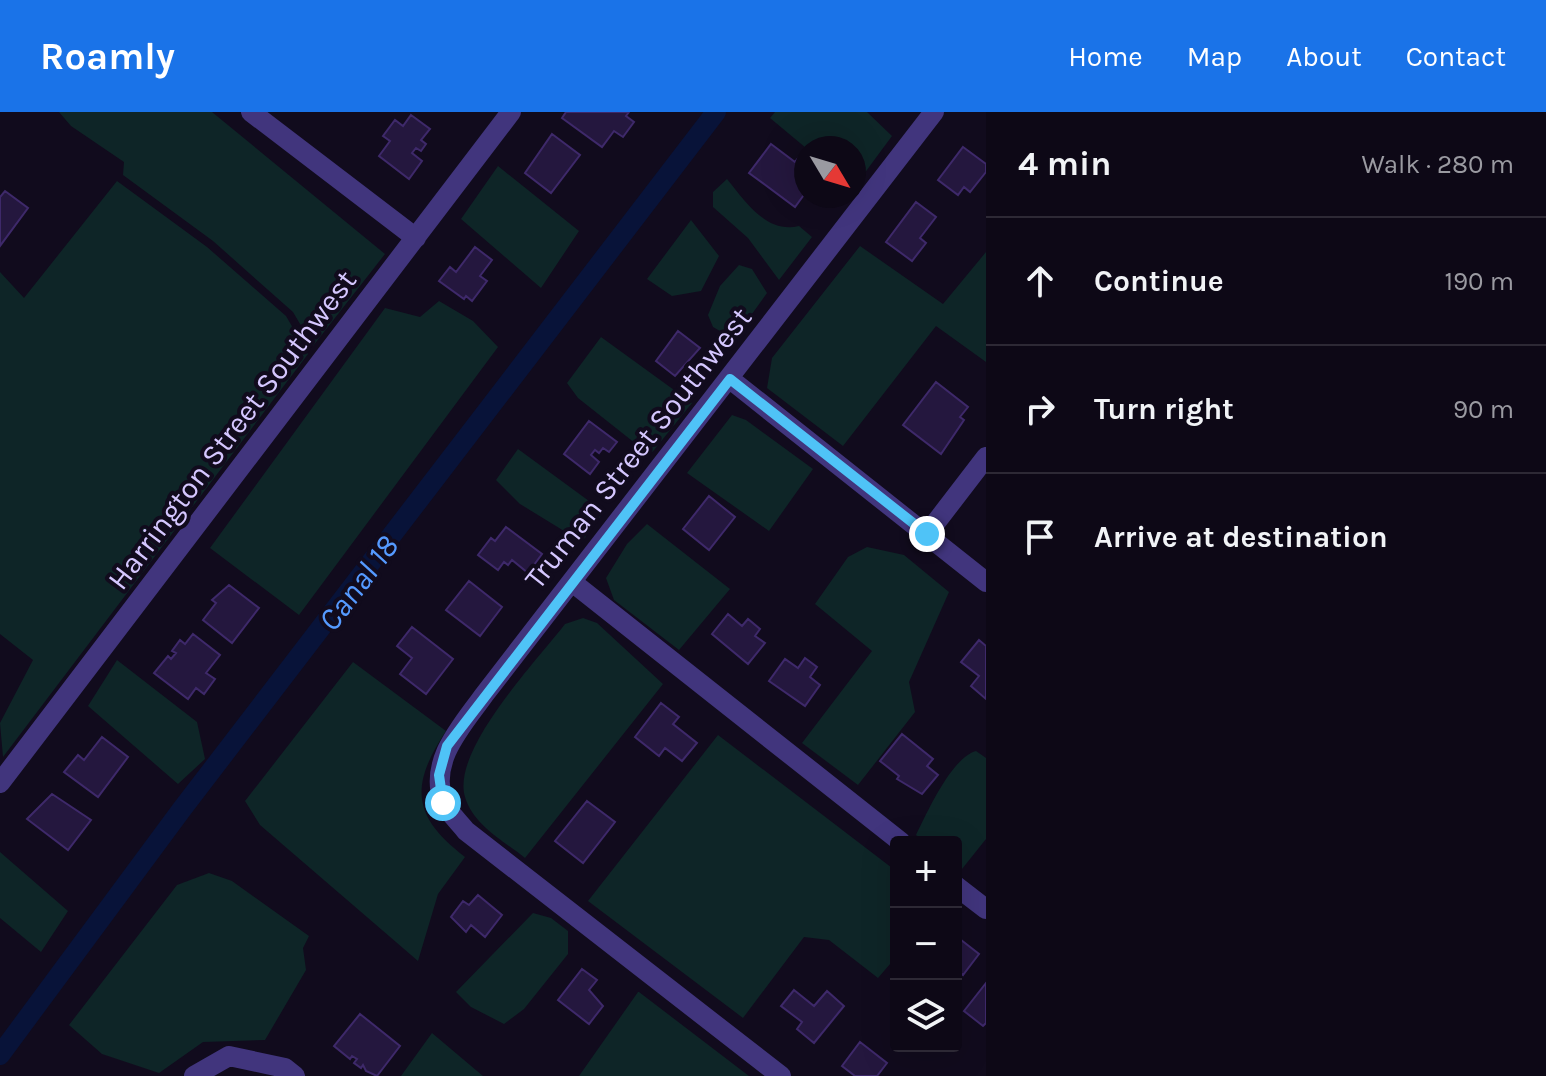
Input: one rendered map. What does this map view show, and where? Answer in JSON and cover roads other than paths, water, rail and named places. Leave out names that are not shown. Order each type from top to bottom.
[{"type":"street","points":[[251,112],[416,238]]},
{"type":"street","name":"Harrington Street Southwest","points":[[0,783],[511,112]]},
{"type":"street","name":"Truman Street Southwest","points":[[781,1076],[466,831],[443,803],[439,775],[447,746],[934,112]]},
{"type":"street","points":[[730,379],[986,582]]},
{"type":"street","points":[[927,534],[986,457]]},
{"type":"street","points":[[572,582],[893,836]]},
{"type":"street","points":[[962,891],[986,909]]},
{"type":"street","points":[[194,1076],[229,1056],[285,1068],[295,1076]]},
{"type":"waterway","name":"Canal 18","points":[[0,1055],[182,809],[716,112]]}]
